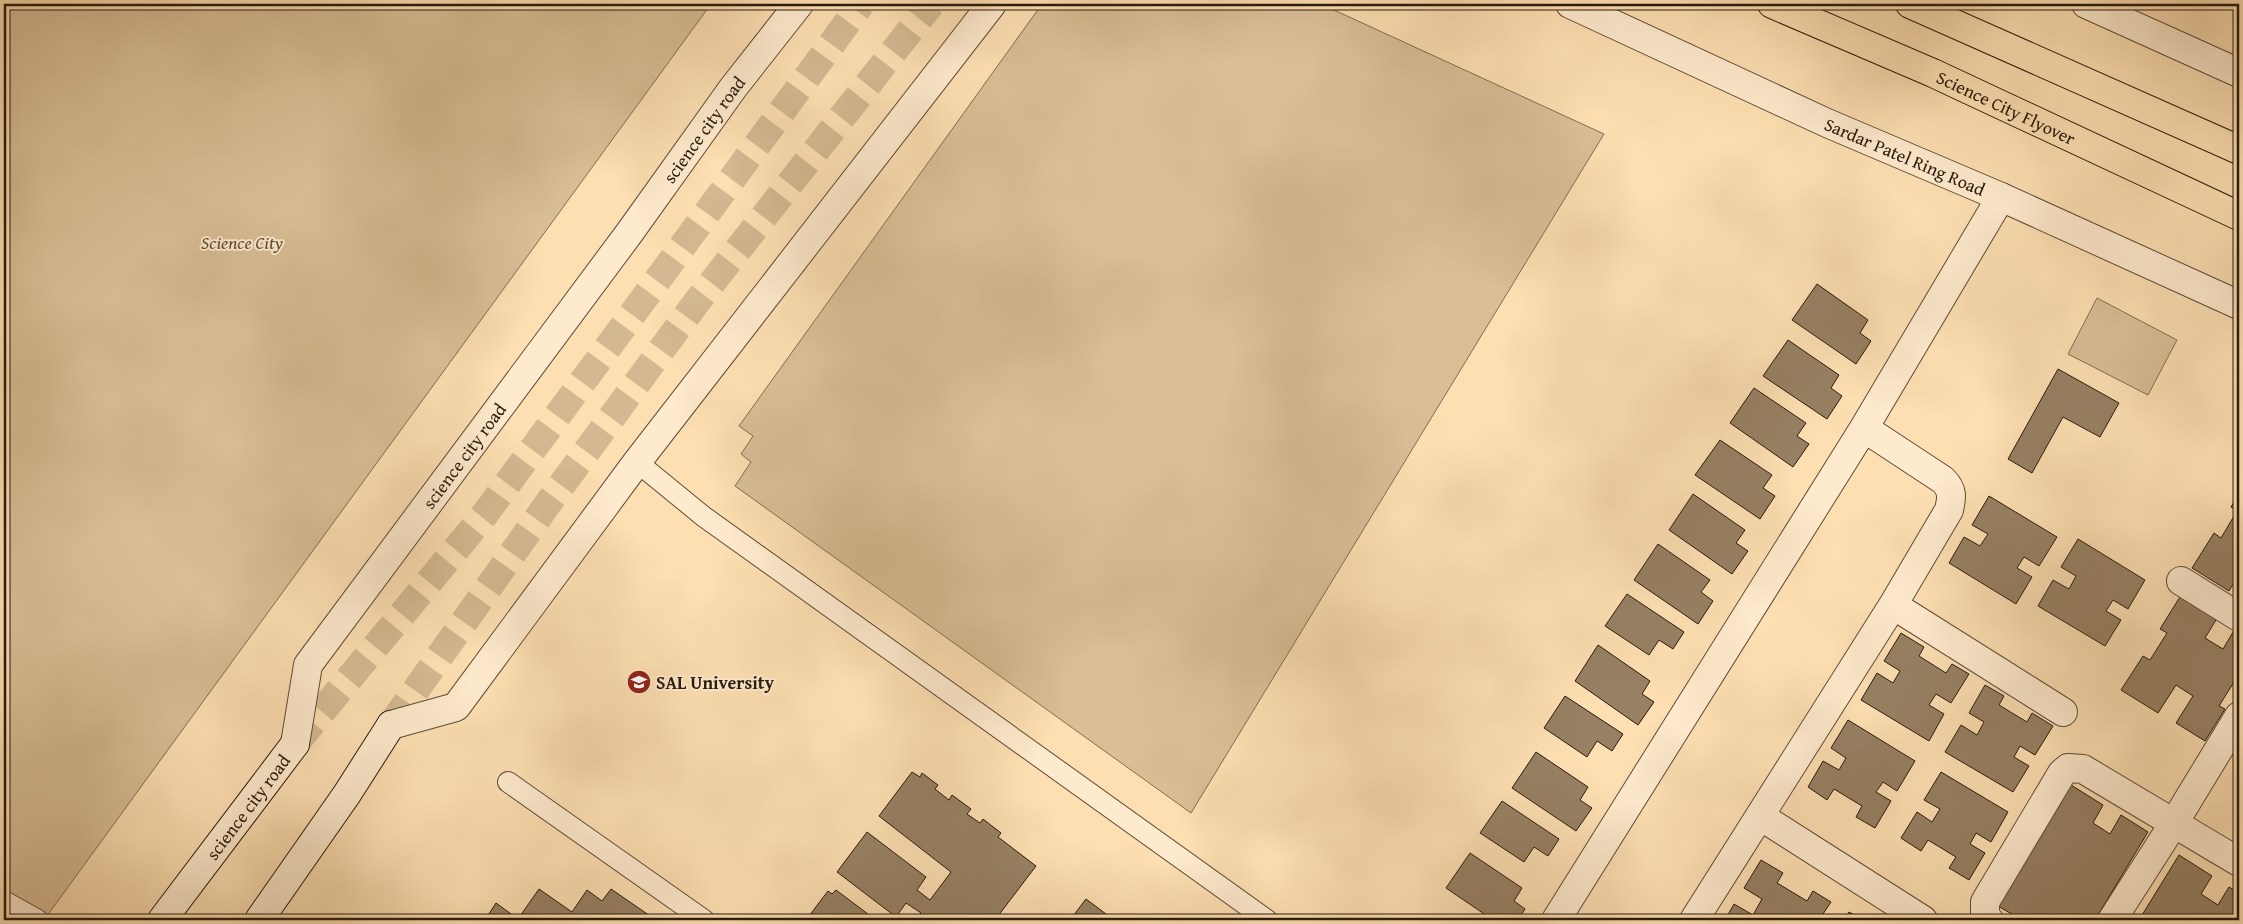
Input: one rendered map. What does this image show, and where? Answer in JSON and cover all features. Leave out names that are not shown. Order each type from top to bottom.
[{"type":"highway","name":"Science City Flyover","points":[[1772,4],[1933,73],[2239,216]]},
{"type":"highway","points":[[1910,4],[2239,150]]},
{"type":"street","name":"science city road","points":[[162,920],[295,744],[308,665],[630,232],[733,88],[799,4]]},
{"type":"street","points":[[258,920],[347,794],[391,725],[456,707],[638,462],[992,4]]},
{"type":"street","name":"Sardar Patel Ring Road","points":[[1570,4],[1827,123],[2001,197],[2239,305]]},
{"type":"street","points":[[2086,4],[2239,73]]},
{"type":"street","points":[[1556,920],[1864,428],[2001,197]]},
{"type":"street","points":[[1694,920],[1893,604],[1949,510],[1952,498],[1951,487],[1944,480],[1864,428]]},
{"type":"street","points":[[2182,581],[2239,617]]},
{"type":"street","points":[[1893,604],[2063,712]]},
{"type":"street","points":[[2112,920],[2239,716]]},
{"type":"street","points":[[1989,920],[1985,916],[1985,902],[2062,773],[2068,768],[2083,769],[2239,862]]},
{"type":"street","points":[[1760,816],[1923,920]]},
{"type":"lane","points":[[638,462],[703,516],[1267,920]]},
{"type":"lane","points":[[508,782],[704,920]]},
{"type":"lane","points":[[4,901],[38,920]]},
{"type":"green space","name":"Science City","points":[[4,4],[711,4],[44,920],[4,920]]},
{"type":"green space","points":[[1042,4],[1321,4],[1604,134],[1191,813],[735,486],[751,462],[741,454],[753,436],[739,426]]},
{"type":"green space","points":[[2097,298],[2177,340],[2148,395],[2068,354]]},
{"type":"building","points":[[1817,284],[1868,320],[1860,333],[1871,341],[1856,364],[1792,320]]},
{"type":"building","points":[[1788,340],[1839,375],[1831,388],[1842,396],[1827,419],[1763,376]]},
{"type":"building","points":[[2058,369],[2119,403],[2100,437],[2063,417],[2032,473],[2008,459]]},
{"type":"building","points":[[1754,388],[1806,423],[1797,436],[1809,444],[1793,467],[1730,423]]},
{"type":"building","points":[[1720,440],[1772,475],[1763,488],[1775,496],[1760,519],[1695,475]]},
{"type":"building","points":[[2239,493],[2239,574],[2229,591],[2192,568],[2214,533],[2221,538],[2237,511],[2231,507]]},
{"type":"building","points":[[1693,494],[1745,530],[1736,543],[1748,551],[1732,574],[1669,530]]},
{"type":"building","points":[[1989,496],[2057,537],[2039,566],[2024,557],[2017,568],[2032,577],[2016,604],[1949,563],[1964,537],[1980,546],[1988,534],[1972,525]]},
{"type":"building","points":[[2078,539],[2145,580],[2128,609],[2113,600],[2106,611],[2121,620],[2105,646],[2038,606],[2053,580],[2069,589],[2076,576],[2061,567]]},
{"type":"building","points":[[1658,544],[1710,580],[1701,592],[1713,601],[1698,624],[1634,580]]},
{"type":"building","points":[[2183,592],[2219,615],[2205,638],[2223,649],[2236,627],[2239,629],[2239,674],[2219,706],[2225,709],[2205,741],[2176,723],[2193,696],[2176,685],[2158,713],[2121,690],[2143,656],[2150,660],[2167,633],[2160,629]]},
{"type":"building","points":[[1627,594],[1684,632],[1673,649],[1659,640],[1649,655],[1605,626]]},
{"type":"building","points":[[1901,633],[1924,647],[1919,656],[1946,673],[1952,664],[1969,674],[1951,703],[1936,694],[1929,705],[1944,714],[1929,741],[1861,700],[1877,673],[1893,683],[1900,671],[1884,661]]},
{"type":"building","points":[[1598,645],[1650,681],[1642,694],[1654,702],[1638,725],[1575,681]]},
{"type":"building","points":[[1985,685],[2004,696],[1999,705],[2027,722],[2032,713],[2053,726],[2035,755],[2020,746],[2014,757],[2029,766],[2013,792],[1945,752],[1961,725],[1977,735],[1984,722],[1969,713]]},
{"type":"building","points":[[1565,696],[1623,734],[1612,751],[1597,741],[1587,757],[1544,728]]},
{"type":"building","points":[[1848,720],[1915,761],[1897,791],[1883,782],[1876,792],[1891,801],[1875,828],[1856,817],[1862,806],[1834,789],[1827,800],[1808,787],[1823,761],[1839,770],[1846,758],[1831,748]]},
{"type":"building","points":[[1536,752],[1588,787],[1580,800],[1592,808],[1576,831],[1512,788]]},
{"type":"building","points":[[912,772],[920,777],[922,773],[938,785],[935,789],[949,800],[952,795],[971,809],[967,814],[980,823],[983,819],[1001,833],[998,837],[1036,866],[995,920],[915,920],[921,913],[906,903],[896,917],[837,872],[867,832],[926,877],[917,890],[930,900],[951,872],[879,816]]},
{"type":"building","points":[[1941,772],[2008,812],[1991,842],[1976,833],[1970,844],[1985,853],[1969,880],[1949,868],[1956,857],[1928,840],[1921,851],[1901,838],[1917,812],[1932,822],[1940,809],[1924,800]]},
{"type":"building","points":[[2071,785],[2103,805],[2093,823],[2110,834],[2121,815],[2148,832],[2095,920],[2044,920],[2035,914],[2031,920],[2022,920],[1998,906]]},
{"type":"building","points":[[1502,801],[1559,839],[1548,856],[1534,847],[1524,862],[1480,833]]},
{"type":"building","points":[[1470,853],[1522,888],[1514,901],[1525,909],[1518,920],[1493,920],[1446,888]]},
{"type":"building","points":[[2179,855],[2212,876],[2201,894],[2218,905],[2229,887],[2239,893],[2239,920],[2139,920]]},
{"type":"building","points":[[1761,860],[1783,873],[1777,883],[1807,901],[1813,891],[1831,902],[1819,920],[1725,920],[1734,904],[1753,915],[1762,899],[1744,888]]},
{"type":"building","points":[[539,889],[572,912],[587,890],[602,901],[611,889],[656,920],[485,920],[496,903],[518,919]]},
{"type":"building","points":[[836,890],[876,920],[806,920],[828,891],[832,894]]},
{"type":"building","points":[[1086,899],[1114,920],[1070,920]]},
{"type":"building","points":[[1849,912],[1864,920],[1844,920]]},
{"type":"building","points":[[473,914],[482,920],[468,920]]},
{"type":"tunnel","points":[[295,744],[485,514],[861,4]]},
{"type":"tunnel","points":[[391,725],[544,509],[696,303],[931,4]]},
{"type":"place","name":"SAL University","points":[[639,682]]}]
